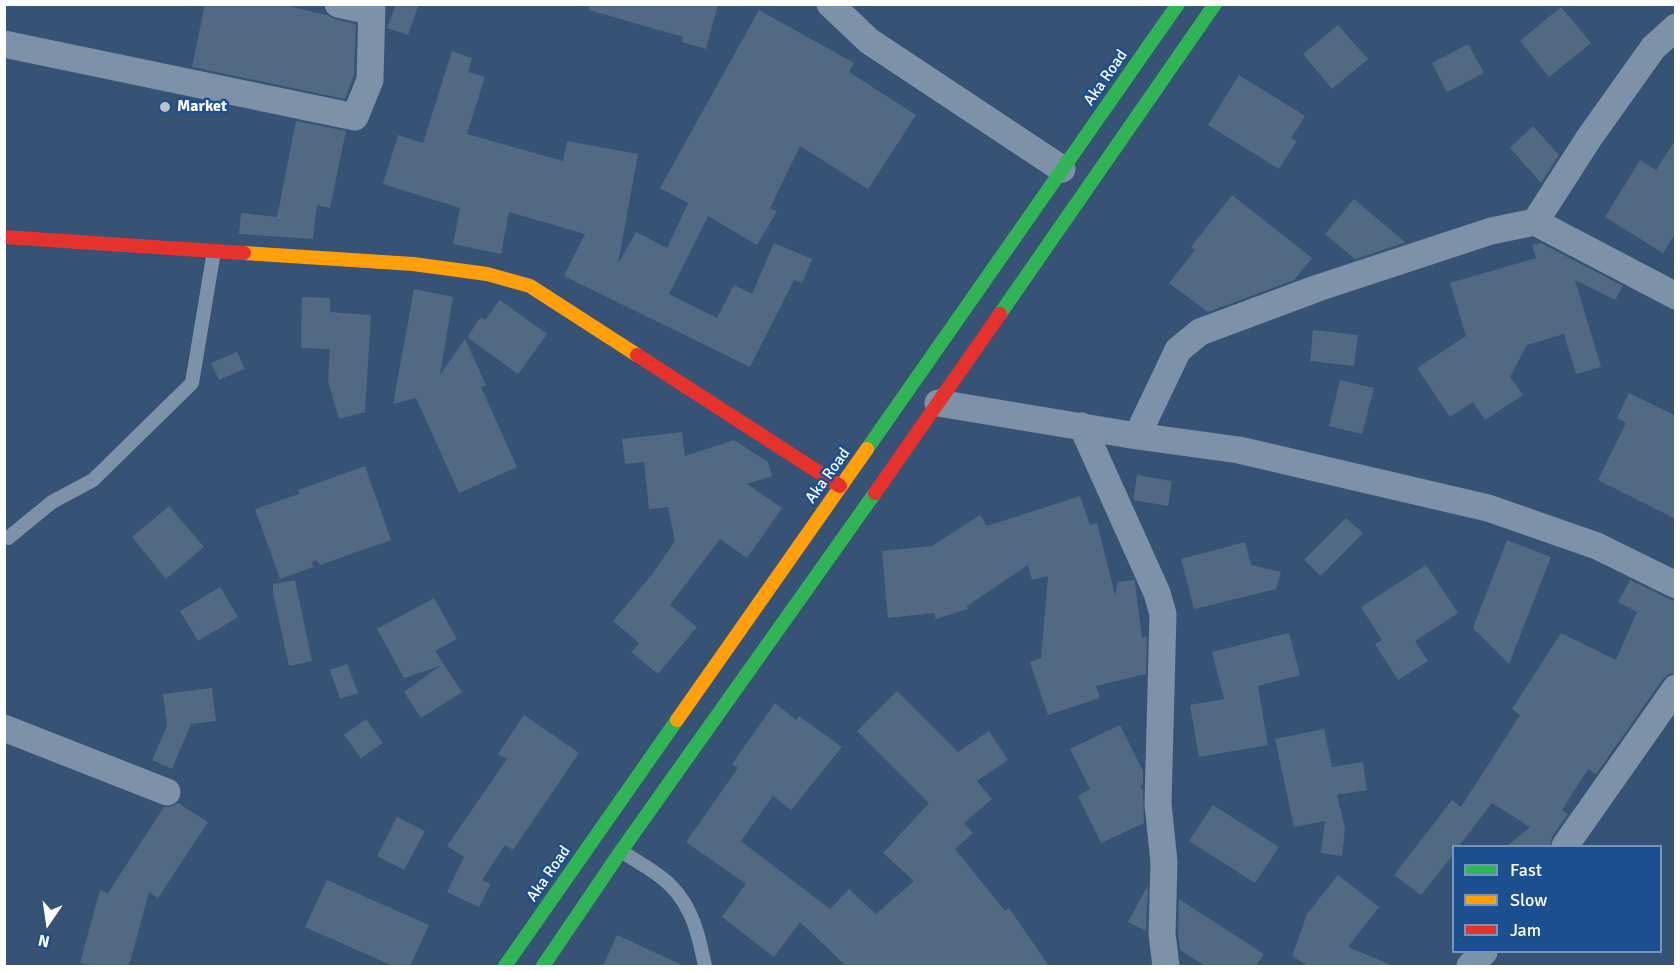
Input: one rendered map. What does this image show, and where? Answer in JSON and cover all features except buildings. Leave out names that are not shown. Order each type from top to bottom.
[{"type":"main road","name":"Aka Road","points":[[505,966],[1178,4]]},
{"type":"main road","points":[[543,966],[621,851],[938,403],[1215,4]]},
{"type":"main road","points":[[4,237],[413,264],[487,274],[530,286],[840,486]]},
{"type":"street","points":[[4,44],[355,117],[370,80],[371,8],[338,4]]},
{"type":"street","points":[[830,4],[868,41],[1062,169]]},
{"type":"street","points":[[1535,222],[1589,138],[1653,48],[1676,27]]},
{"type":"street","points":[[1137,436],[1178,350],[1200,332],[1350,278],[1491,231],[1535,222],[1676,296]]},
{"type":"street","points":[[938,403],[1137,436],[1239,450],[1488,508],[1597,546],[1676,585]]},
{"type":"street","points":[[1082,426],[1157,593],[1163,614],[1158,804],[1164,862],[1162,934],[1166,966]]},
{"type":"street","points":[[1566,845],[1676,688]]},
{"type":"street","points":[[4,728],[167,792]]},
{"type":"street","points":[[1470,966],[1482,953]]},
{"type":"lane","points":[[8,538],[52,502],[93,480],[192,383],[214,250]]},
{"type":"lane","points":[[621,851],[670,884],[687,905],[698,934],[705,966]]},
{"type":"traffic: fast","points":[[867,449],[1178,4]]},
{"type":"traffic: fast","points":[[1000,314],[1215,4]]},
{"type":"traffic: fast","points":[[543,966],[621,851],[875,493]]},
{"type":"traffic: fast","points":[[505,966],[677,720]]},
{"type":"traffic: slow","points":[[244,253],[413,264],[487,274],[530,286],[637,355]]},
{"type":"traffic: slow","points":[[677,720],[867,449]]},
{"type":"traffic: jam","points":[[4,237],[244,253]]},
{"type":"traffic: jam","points":[[875,493],[1000,314]]},
{"type":"traffic: jam","points":[[637,355],[840,486]]},
{"type":"place","name":"Market","points":[[165,107]]}]
